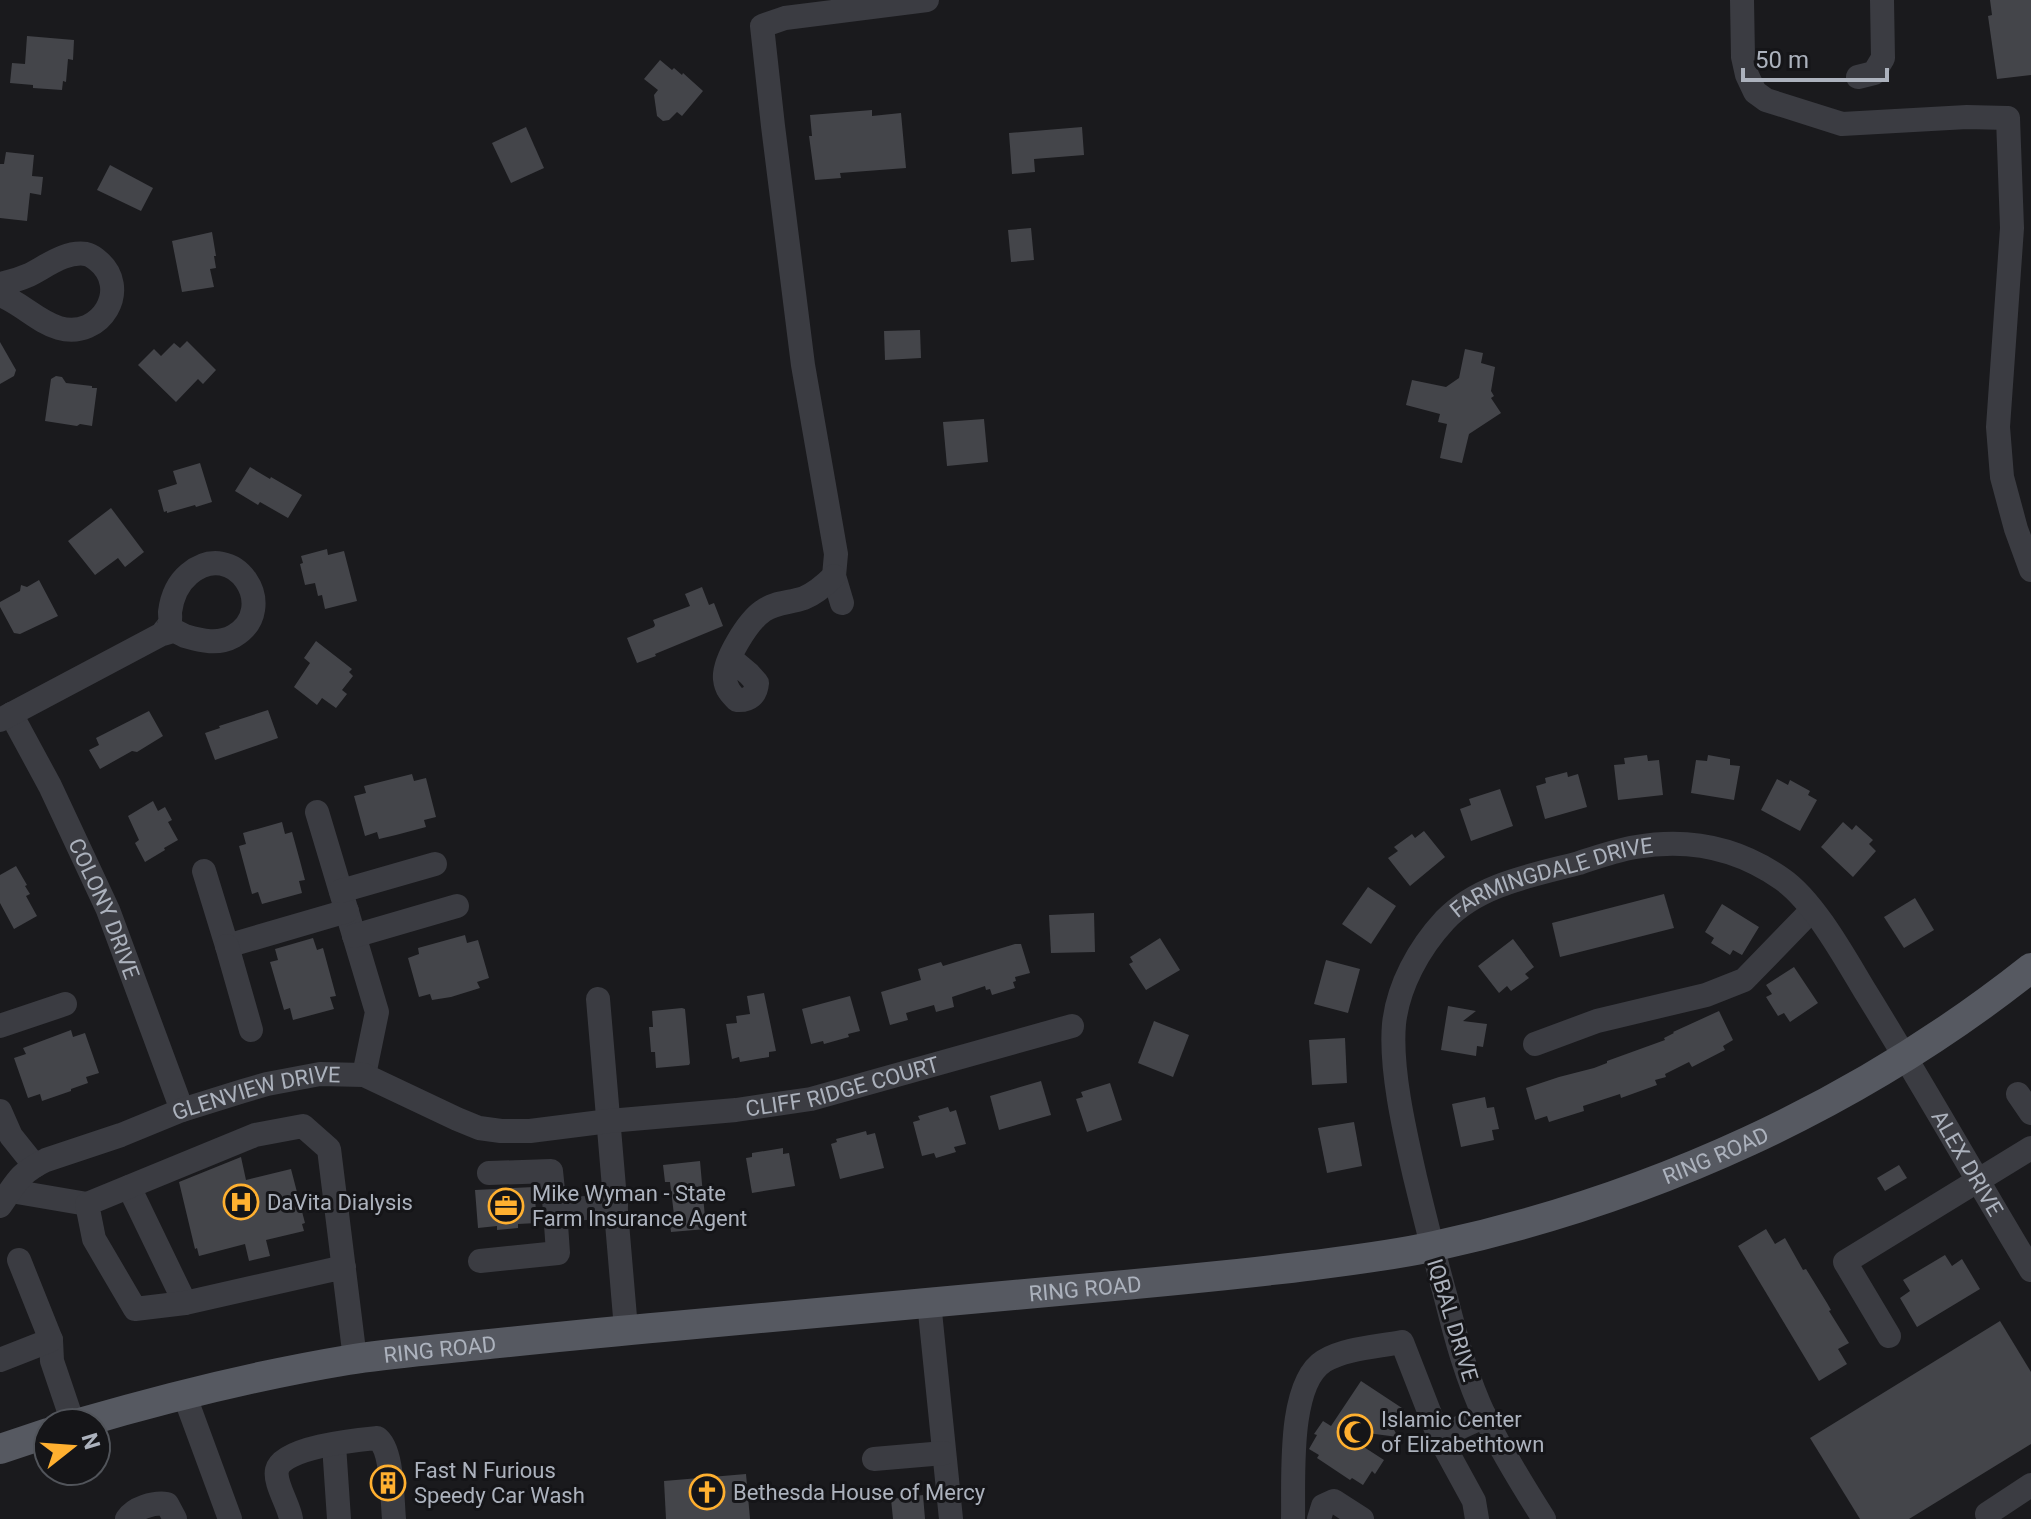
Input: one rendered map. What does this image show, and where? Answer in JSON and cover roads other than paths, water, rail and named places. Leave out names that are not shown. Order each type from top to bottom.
[{"type":"main road","name":"RING ROAD","points":[[112,1414],[263,1376],[355,1359],[626,1329],[1244,1274],[1431,1247],[1557,1214],[1648,1184],[1770,1131],[1906,1057],[2031,968]]},
{"type":"main road","points":[[0,1449],[32,1438]]},
{"type":"street","points":[[842,603],[834,576],[836,554],[803,365],[762,26],[785,18],[927,0]]},
{"type":"street","points":[[1742,0],[1743,57],[1747,75],[1755,92],[1766,100],[1842,124],[2020,117],[1998,427],[2002,477],[2031,570]]},
{"type":"street","points":[[1858,77],[1874,73],[1883,58],[1882,0]]},
{"type":"street","points":[[0,284],[27,276],[57,259],[89,254],[111,277],[113,295],[108,310],[95,323],[78,330],[60,328],[0,295]]},
{"type":"street","points":[[730,658],[751,620],[766,609],[803,598],[834,576]]},
{"type":"street","points":[[5,717],[162,634]]},
{"type":"street","name":"COLONY DRIVE","points":[[5,717],[50,786],[108,910],[182,1110]]},
{"type":"street","points":[[317,812],[377,1012],[364,1075]]},
{"type":"street","name":"FARMINGDALE DRIVE","points":[[1431,1247],[1405,1131],[1395,1065],[1394,1025],[1400,992],[1419,957],[1447,918],[1470,899],[1501,886],[1633,847],[1669,844],[1699,844],[1761,866],[1785,881],[1805,900],[1906,1057]]},
{"type":"street","points":[[227,946],[435,864]]},
{"type":"street","points":[[204,871],[251,1030]]},
{"type":"street","points":[[354,936],[457,906]]},
{"type":"street","points":[[1535,1044],[1597,1021],[1706,995],[1744,980],[1812,910]]},
{"type":"street","points":[[598,999],[626,1329]]},
{"type":"street","points":[[0,1026],[65,1004]]},
{"type":"street","name":"CLIFF RIDGE COURT","points":[[609,1121],[736,1110],[811,1099],[1072,1026]]},
{"type":"street","name":"ALEX DRIVE","points":[[1906,1057],[2031,1270]]},
{"type":"street","name":"GLENVIEW DRIVE","points":[[5,1199],[18,1179],[35,1166],[182,1110],[267,1084],[320,1074],[364,1075],[479,1128],[530,1131],[609,1121]]},
{"type":"street","points":[[0,1111],[11,1136],[35,1166]]},
{"type":"street","points":[[5,1199],[87,1204],[255,1135],[303,1126],[329,1149],[355,1359]]},
{"type":"street","points":[[480,1261],[558,1253],[551,1171],[496,1173],[501,1131]]},
{"type":"street","points":[[1889,1336],[1845,1262],[2030,1151]]},
{"type":"street","points":[[129,1187],[185,1303]]},
{"type":"street","points":[[87,1204],[94,1239],[135,1309],[185,1303],[344,1267]]},
{"type":"street","points":[[555,1210],[616,1206]]},
{"type":"street","name":"IQBAL DRIVE","points":[[1431,1247],[1459,1350],[1485,1416],[1544,1519]]},
{"type":"street","points":[[19,1260],[51,1340],[52,1361],[68,1407]]},
{"type":"street","points":[[929,1302],[951,1519]]},
{"type":"street","points":[[0,1360],[51,1340]]},
{"type":"street","points":[[1293,1519],[1294,1444],[1301,1396],[1313,1369],[1343,1353],[1402,1342],[1439,1437],[1474,1501],[1477,1519]]},
{"type":"street","points":[[184,1394],[230,1519]]},
{"type":"street","points":[[1439,1437],[1485,1416]]},
{"type":"street","points":[[291,1519],[276,1475],[278,1466],[287,1457],[302,1451],[377,1438],[384,1443],[387,1454],[394,1519]]},
{"type":"street","points":[[334,1445],[339,1519]]},
{"type":"street","points":[[874,1459],[944,1453]]},
{"type":"street","points":[[1987,1514],[2031,1485]]},
{"type":"street","points":[[1319,1519],[1321,1509],[1330,1502],[1337,1502],[1362,1519]]},
{"type":"street","points":[[127,1519],[131,1513],[158,1503],[167,1504],[175,1519]]},
{"type":"place","name":"DaVita Dialysis","points":[[241,1202]]},
{"type":"place","name":"Mike Wyman - State Farm Insurance Agent","points":[[506,1206]]},
{"type":"place","name":"Islamic Center of Elizabethtown","points":[[1355,1432]]},
{"type":"place","name":"Fast N Furious Speedy Car Wash","points":[[388,1483]]},
{"type":"place","name":"Bethesda House of Mercy","points":[[707,1492]]}]
